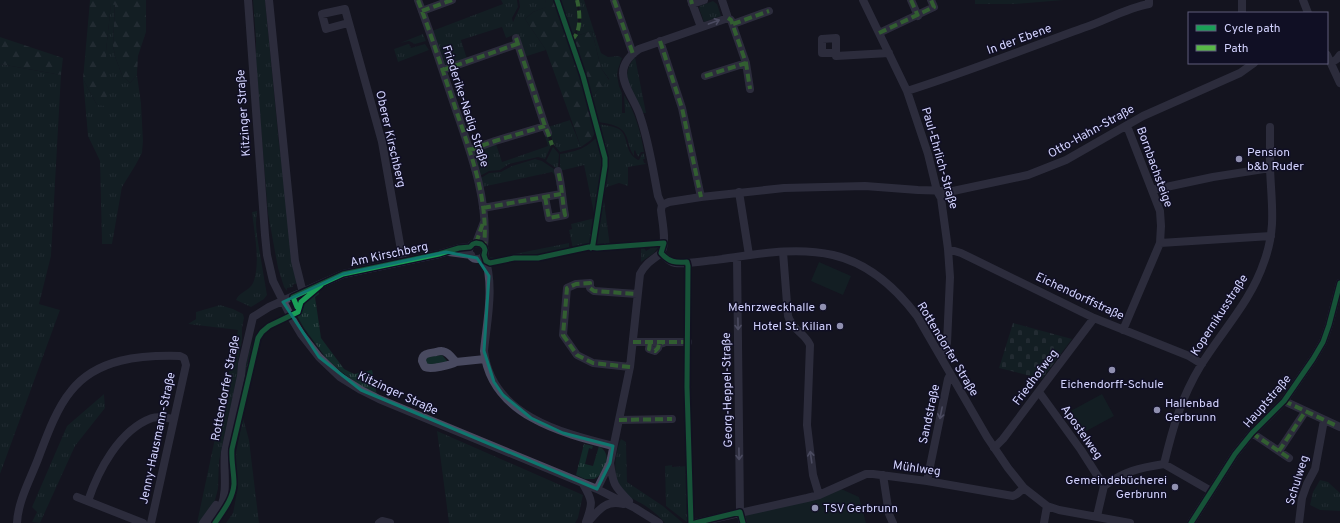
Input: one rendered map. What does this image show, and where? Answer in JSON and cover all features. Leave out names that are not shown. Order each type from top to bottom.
[{"type":"street","name":"Kitzinger Straße","points":[[248,0],[267,256],[273,281],[283,302],[301,334],[319,357],[340,377],[361,390],[405,411],[606,493],[635,508],[659,523]]},
{"type":"street","points":[[269,0],[295,261],[303,293]]},
{"type":"street","name":"Friederike-Nadig Straße","points":[[418,0],[470,150],[483,208],[485,233],[477,251],[488,265],[489,276],[484,351],[485,359]]},
{"type":"street","points":[[422,10],[452,0]]},
{"type":"street","points":[[614,0],[633,54]]},
{"type":"street","points":[[701,28],[692,2],[704,0]]},
{"type":"street","points":[[722,0],[746,63],[750,89]]},
{"type":"street","name":"Paul-Ehrlich-Straße","points":[[863,0],[907,91],[928,154],[937,191],[941,198],[950,277],[948,336],[947,343],[941,357]]},
{"type":"street","points":[[911,0],[918,16]]},
{"type":"street","points":[[879,33],[918,16],[934,7],[931,0]]},
{"type":"street","name":"In der Ebene","points":[[907,91],[1016,54],[1100,22],[1138,3],[1149,4],[1149,0]]},
{"type":"street","points":[[1242,0],[1242,12]]},
{"type":"street","points":[[1303,0],[1308,12]]},
{"type":"street","points":[[635,508],[615,487],[610,463],[612,446],[630,367],[640,274],[645,265],[661,253],[664,243],[661,210],[664,204],[658,196],[641,117],[624,82],[623,68],[633,54],[639,49],[701,28],[769,11]]},
{"type":"street","name":"Oberer Kirschberg","points":[[348,23],[379,130],[387,165],[404,261]]},
{"type":"street","points":[[443,70],[516,41],[546,129],[495,141],[470,150]]},
{"type":"street","points":[[660,41],[682,108],[701,197]]},
{"type":"street","points":[[836,53],[836,56],[889,53]]},
{"type":"street","points":[[1331,63],[1340,55]]},
{"type":"street","points":[[1328,57],[1340,83]]},
{"type":"street","points":[[705,76],[746,63]]},
{"type":"street","name":"Otto-Hahn-Straße","points":[[664,204],[701,197],[784,188],[865,186],[953,191],[1028,175],[1039,172],[1066,160],[1143,116],[1240,73],[1245,66]]},
{"type":"street","name":"Bornbachsteige","points":[[1123,330],[1160,243],[1161,226],[1161,215],[1127,126]]},
{"type":"street","name":"Kopernikusstraße","points":[[1164,464],[1177,415],[1183,399],[1202,364],[1252,291],[1264,262],[1271,236],[1273,214],[1270,168],[1270,127]]},
{"type":"street","points":[[1152,190],[1212,177],[1270,168]]},
{"type":"street","points":[[545,197],[549,218],[565,215],[561,194],[563,191],[558,171]]},
{"type":"street","points":[[739,192],[749,255]]},
{"type":"street","points":[[483,208],[519,203],[561,194]]},
{"type":"street","points":[[1160,243],[1271,236]]},
{"type":"street","name":"Am Kirschberg","points":[[283,302],[343,274],[459,248],[477,251]]},
{"type":"street","name":"Eichendorffstraße","points":[[948,249],[961,253],[1094,318],[1189,356],[1202,364]]},
{"type":"street","name":"Rottendorfer Straße","points":[[661,253],[670,262],[675,263],[784,252],[811,252],[834,255],[856,263],[877,276],[894,290],[917,316],[950,375],[994,448],[1024,488]]},
{"type":"street","points":[[784,252],[788,316],[790,322],[807,339],[810,345],[807,425],[813,475],[818,495]]},
{"type":"street","name":"Georg-Heppel-Straße","points":[[737,257],[740,512],[743,523]]},
{"type":"street","points":[[630,367],[593,363],[578,356],[563,335],[565,296],[567,288],[576,284],[590,283],[590,288],[594,292],[637,294]]},
{"type":"street","name":"Hauptstraße","points":[[1191,523],[1235,454],[1252,433],[1284,401],[1313,360],[1329,326],[1340,283]]},
{"type":"street","name":"Rottendorfer Straße","points":[[210,523],[221,507],[225,484],[225,452],[241,376],[242,364],[253,317],[269,307],[283,302]]},
{"type":"street","name":"Friedhofweg","points":[[994,448],[1003,439],[1094,318]]},
{"type":"street","points":[[633,342],[688,342]]},
{"type":"street","name":"Jenny-Hausmann-Straße","points":[[18,523],[21,502],[58,411],[70,392],[81,380],[91,372],[122,360],[151,356],[180,356],[184,358],[186,365],[151,523]]},
{"type":"street","points":[[456,362],[485,359],[489,371],[500,392],[531,418],[563,432],[612,446]]},
{"type":"street","name":"Sandstraße","points":[[927,481],[950,375]]},
{"type":"street","name":"Apostelweg","points":[[1039,392],[1081,450],[1104,486]]},
{"type":"street","points":[[1284,401],[1338,426]]},
{"type":"street","points":[[1279,451],[1305,412]]},
{"type":"street","points":[[88,502],[94,482],[109,455],[133,429],[152,418],[162,417],[174,419]]},
{"type":"street","points":[[619,420],[672,419]]},
{"type":"street","name":"Schulweg","points":[[1299,523],[1302,498],[1315,469],[1324,420]]},
{"type":"street","points":[[1252,433],[1289,458]]},
{"type":"street","points":[[597,489],[610,463]]},
{"type":"street","points":[[1097,516],[1104,486],[1119,476],[1139,468],[1164,464],[1211,491]]},
{"type":"street","name":"Mühlweg","points":[[695,523],[818,495],[859,477],[873,474],[927,481],[1013,496],[1024,488]]},
{"type":"street","points":[[883,475],[888,507],[893,523]]},
{"type":"street","points":[[606,493],[612,478]]},
{"type":"street","points":[[584,484],[591,498],[587,523]]},
{"type":"street","points":[[1024,488],[1047,506],[1059,510],[1130,523]]},
{"type":"street","points":[[76,497],[143,523]]},
{"type":"street","points":[[203,523],[223,497]]},
{"type":"street","points":[[587,523],[602,506],[616,502],[635,508]]},
{"type":"street","points":[[1044,523],[1047,506]]},
{"type":"street","points":[[379,523],[382,521],[390,523]]},
{"type":"highlighted area","points":[[446,252],[477,258],[489,276],[484,351],[494,382],[503,395],[531,418],[563,433],[613,446],[610,463],[597,489],[361,390],[319,357],[283,302],[343,274]]},
{"type":"green space","points":[[90,0],[146,0],[146,32],[138,56],[137,75],[130,83],[123,78],[116,59],[113,46],[115,5],[111,4],[106,51],[107,95],[105,106],[97,105],[83,79]]},
{"type":"green space","points":[[253,0],[265,0],[279,144],[298,283],[292,285],[293,287],[287,288],[287,291],[284,287],[278,268],[268,214],[256,66]]},
{"type":"green space","points":[[501,0],[517,0],[518,7],[512,18],[513,22],[520,7],[519,0],[545,0],[547,7],[533,12],[525,19],[546,50],[524,57],[516,34],[506,38],[502,27],[461,40],[467,59],[444,65],[432,31],[503,4]]},
{"type":"green space","points":[[545,0],[556,0],[588,98],[596,131],[591,140],[581,147],[546,50],[525,19],[533,12],[546,7]]},
{"type":"green space","points":[[559,0],[576,0],[578,23],[575,32],[572,35]]},
{"type":"green space","points":[[578,0],[584,0],[601,53],[608,57],[618,56],[622,58],[617,75],[622,93],[622,113],[625,113],[624,95],[637,122],[641,137],[644,152],[641,152],[638,157],[635,150],[634,156],[622,130],[616,126],[598,122],[597,120],[591,99],[609,79],[601,68],[592,31],[576,36],[581,19]]},
{"type":"green space","points":[[975,0],[1064,0],[1016,4],[975,4]]},
{"type":"green space","points":[[713,1],[717,4],[721,16],[704,22],[699,8],[700,6]]},
{"type":"green space","points":[[111,3],[115,4],[113,46],[116,59],[123,78],[130,83],[137,75],[141,103],[143,141],[142,153],[122,187],[112,244],[102,244],[100,161],[88,136],[83,79],[97,105],[106,51]]},
{"type":"green space","points":[[592,31],[601,68],[609,80],[591,99],[574,45],[576,36]]},
{"type":"green space","points":[[423,34],[426,41],[415,44],[409,41],[400,43]]},
{"type":"green space","points":[[0,37],[63,58],[61,75],[0,64]]},
{"type":"green space","points":[[408,44],[411,48],[425,44],[429,50],[398,62],[394,49]]},
{"type":"green space","points":[[635,57],[646,113],[642,113],[628,85],[628,72]]},
{"type":"green space","points":[[0,64],[61,75],[51,256],[39,304],[60,310],[0,474]]},
{"type":"green space","points":[[570,120],[581,147],[560,152],[554,145],[548,127]]},
{"type":"green space","points":[[597,124],[619,129],[622,132],[628,148],[633,156],[639,160],[644,153],[645,159],[643,159],[644,163],[646,164],[628,167],[628,186],[619,183],[607,187],[603,194],[610,246],[596,247],[595,245],[607,160]]},
{"type":"green space","points":[[547,132],[551,146],[545,159],[538,157],[509,164],[500,170],[489,171],[480,176],[474,153],[475,151],[496,144],[502,162],[548,146],[544,133]]},
{"type":"green space","points":[[597,137],[604,161],[592,242],[589,246],[573,249],[569,230],[572,229],[571,224],[595,218],[584,165],[560,171],[560,154],[580,149]]},
{"type":"green space","points":[[553,147],[559,154],[557,169],[546,161]]},
{"type":"green space","points":[[535,159],[542,161],[557,171],[557,186],[554,174],[552,172],[482,187],[481,178],[489,173],[501,172],[512,166]]},
{"type":"green space","points":[[257,211],[257,236],[267,295],[264,299],[251,307],[236,300],[239,295],[251,286],[255,275],[257,257],[252,212]]},
{"type":"green space","points":[[569,243],[569,250],[532,258],[513,257],[491,262],[490,257],[495,258]]},
{"type":"green space","points":[[657,244],[659,246],[654,253],[641,262],[641,246],[643,246],[646,251]]},
{"type":"green space","points":[[819,262],[851,276],[843,295],[811,281]]},
{"type":"green space","points":[[319,292],[319,294],[315,297],[321,338],[344,369],[354,374],[372,370],[377,396],[350,378],[326,358],[297,316],[300,314],[300,305]]},
{"type":"green space","points":[[220,305],[243,314],[242,340],[237,377],[219,461],[218,489],[214,504],[200,523],[197,523],[238,330],[188,324],[196,319],[196,312]]},
{"type":"green space","points":[[278,320],[265,326],[266,325]]},
{"type":"green space","points":[[1013,323],[1072,339],[1042,379],[999,368]]},
{"type":"green space","points":[[255,338],[253,346],[239,406],[248,356]]},
{"type":"green space","points":[[442,355],[447,361],[446,362],[428,365],[425,360],[427,357]]},
{"type":"green space","points":[[104,394],[105,408],[75,446],[40,523],[32,522],[37,512],[32,507],[67,426]]},
{"type":"green space","points":[[1102,394],[1114,416],[1079,435],[1067,413]]},
{"type":"green space","points":[[243,418],[249,440],[259,523],[226,523],[233,513],[238,487],[235,457]]},
{"type":"green space","points":[[437,431],[583,495],[578,518],[575,523],[449,523]]},
{"type":"green space","points":[[621,439],[626,442],[627,482],[663,506],[683,523],[665,523],[653,511],[628,496],[619,487],[615,467],[617,451]]},
{"type":"green space","points":[[584,444],[593,446],[592,449],[589,448],[585,464],[593,466],[599,446],[606,454],[607,458],[605,468],[594,479],[585,479],[576,475]]},
{"type":"green space","points":[[672,465],[672,467],[688,466],[690,518],[688,523],[666,506],[665,466]]},
{"type":"green space","points":[[1320,480],[1328,482],[1340,493],[1340,511],[1320,510],[1310,505],[1313,492]]},
{"type":"green space","name":"TSV Gerbrunn","points":[[839,488],[859,497],[866,523],[745,523],[742,514]]},
{"type":"marked path","points":[[418,0],[466,138],[481,192],[484,210],[484,247]]},
{"type":"marked path","points":[[422,11],[452,0]]},
{"type":"marked path","points":[[571,40],[575,37],[579,28],[579,10],[577,0]]},
{"type":"marked path","points":[[614,0],[633,54]]},
{"type":"marked path","points":[[691,0],[692,4]]},
{"type":"marked path","points":[[911,0],[918,16]]},
{"type":"marked path","points":[[879,33],[934,7],[931,0]]},
{"type":"marked path","points":[[733,24],[769,11]]},
{"type":"marked path","points":[[728,18],[731,20],[746,63],[750,89]]},
{"type":"marked path","points":[[516,38],[552,145]]},
{"type":"marked path","points":[[660,41],[682,108],[701,197]]},
{"type":"marked path","points":[[443,70],[517,44]]},
{"type":"marked path","points":[[705,76],[746,63]]},
{"type":"marked path","points":[[470,150],[545,126]]},
{"type":"marked path","points":[[545,197],[549,218],[565,215],[558,171]]},
{"type":"marked path","points":[[483,208],[561,194]]},
{"type":"marked path","points":[[476,243],[483,223]]},
{"type":"marked path","points":[[630,367],[593,363],[577,355],[563,335],[567,288],[576,284],[590,283],[590,288],[594,291],[637,294]]},
{"type":"marked path","points":[[633,342],[688,342]]},
{"type":"marked path","points":[[650,343],[649,349],[655,351],[659,344],[663,343]]},
{"type":"marked path","points":[[1284,401],[1335,425]]},
{"type":"marked path","points":[[1279,451],[1305,412]]},
{"type":"marked path","points":[[619,420],[672,419]]},
{"type":"marked path","points":[[1252,433],[1289,458]]},
{"type":"cycle path","points":[[557,0],[583,76],[605,158],[593,244],[591,248]]},
{"type":"cycle path","points":[[299,308],[297,307],[293,297],[343,274],[439,254],[459,248],[470,247],[476,243],[481,244],[484,247],[486,261]]},
{"type":"cycle path","points":[[486,261],[490,263],[514,258],[538,258],[589,247],[597,248],[664,243],[661,253],[664,256],[672,261],[687,262],[687,387],[691,523]]},
{"type":"cycle path","points":[[1191,523],[1235,454],[1252,433],[1284,401],[1313,359],[1323,342],[1340,283]]},
{"type":"cycle path","points":[[215,523],[232,495],[234,484],[232,449],[258,338],[269,326],[298,312],[301,302],[321,285]]},
{"type":"cycle path","points":[[695,523],[740,512],[743,523]]},
{"type":"place","name":"Pension b&b Ruder","points":[[1239,159]]},
{"type":"place","name":"Mehrzweckhalle","points":[[823,307]]},
{"type":"place","name":"Hotel St. Kilian","points":[[840,326]]},
{"type":"place","name":"Eichendorff-Schule","points":[[1112,370]]},
{"type":"place","name":"Hallenbad Gerbrunn","points":[[1157,410]]},
{"type":"place","name":"Gemeindebücherei Gerbrunn","points":[[1175,487]]},
{"type":"place","name":"TSV Gerbrunn","points":[[815,508]]}]
